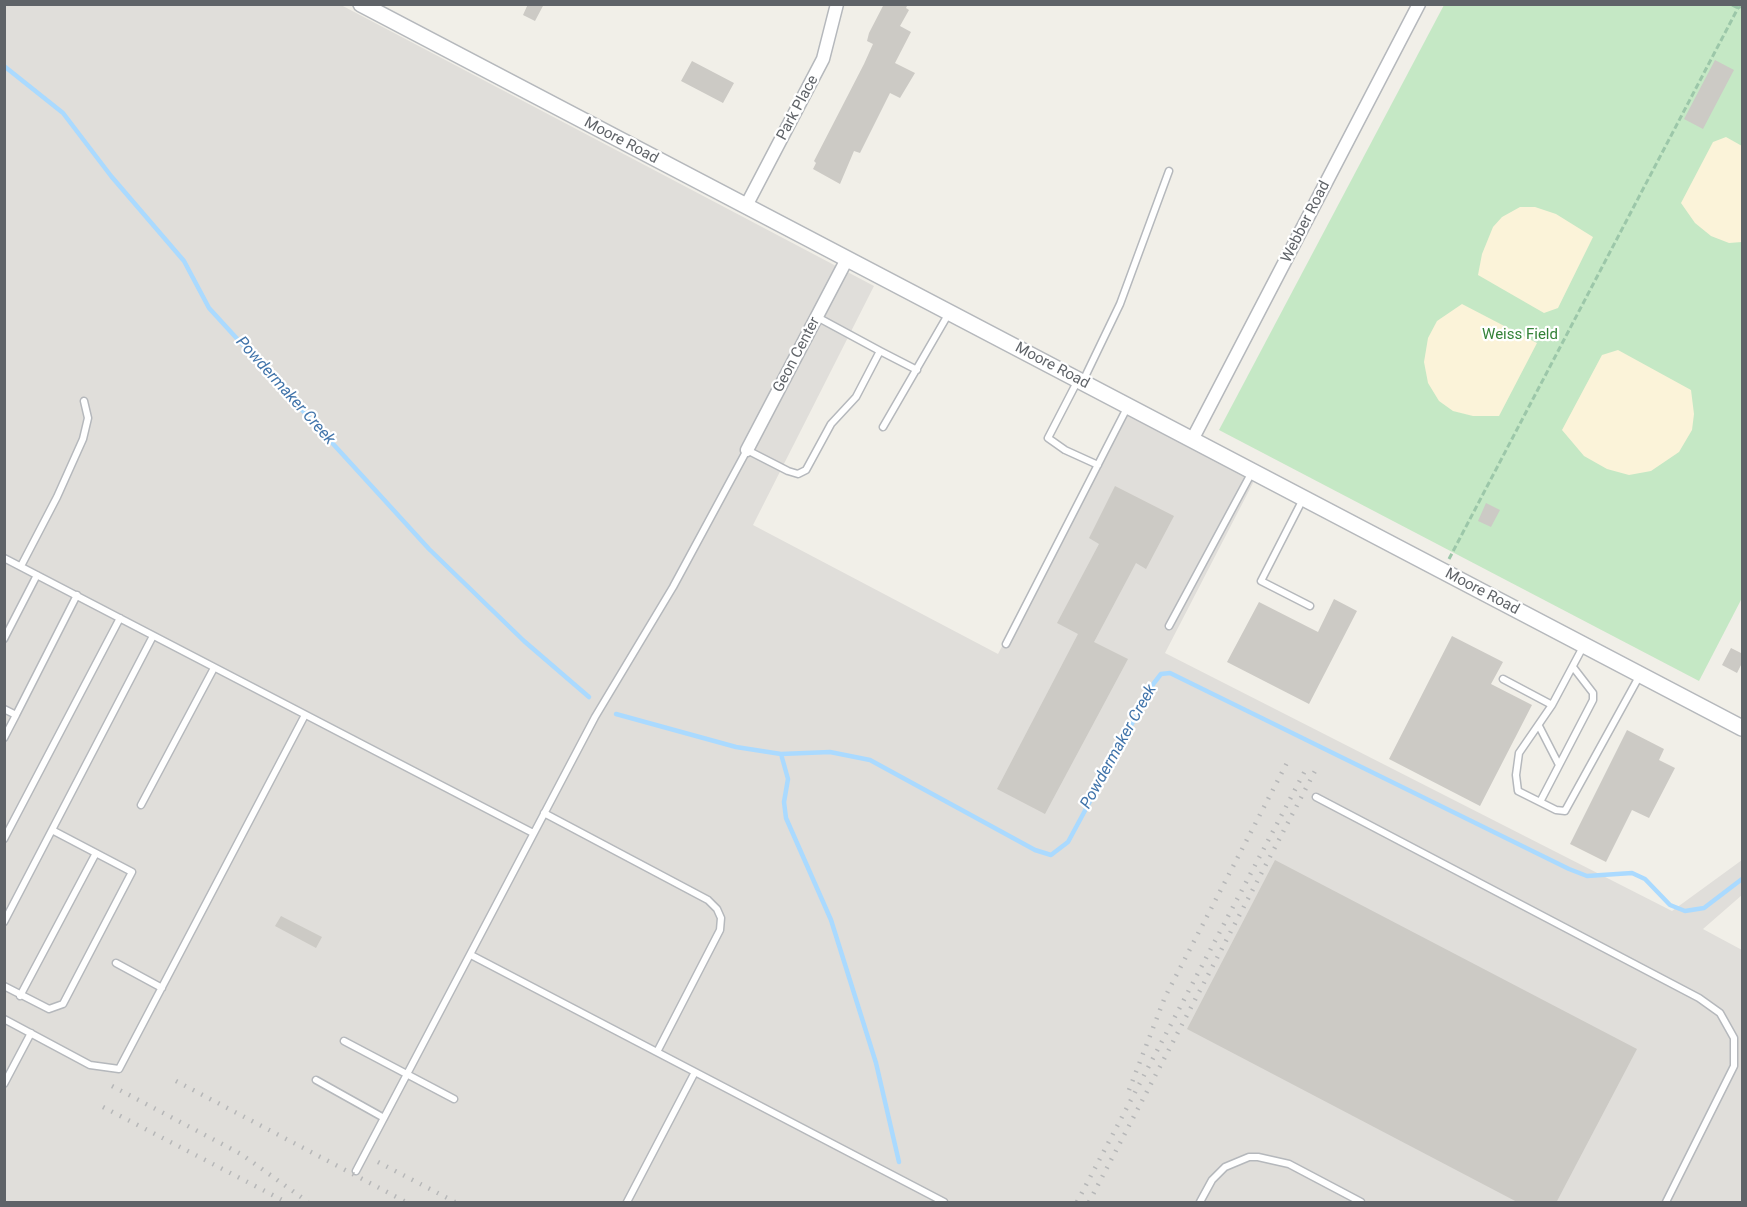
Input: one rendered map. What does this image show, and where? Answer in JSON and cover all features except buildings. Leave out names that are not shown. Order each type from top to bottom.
[{"type":"street","name":"Moore Road","points":[[361,4],[1743,728]]},
{"type":"street","name":"Park Place","points":[[746,206],[823,59],[837,4]]},
{"type":"street","name":"Webber Road","points":[[1192,440],[1419,4]]},
{"type":"street","name":"Geon Center","points":[[747,450],[847,259]]},
{"type":"lane","points":[[1098,465],[1065,450],[1048,438],[1120,304],[1169,171]]},
{"type":"lane","points":[[883,427],[949,312]]},
{"type":"lane","points":[[817,317],[917,370]]},
{"type":"lane","points":[[357,1171],[471,955],[532,833],[608,694],[677,580],[747,450],[788,471],[798,474],[806,470],[831,424],[856,397],[880,351]]},
{"type":"lane","points":[[21,566],[57,497],[82,439],[88,418],[84,401]]},
{"type":"lane","points":[[1006,644],[1128,406]]},
{"type":"lane","points":[[1169,626],[1252,471]]},
{"type":"lane","points":[[1304,498],[1261,581],[1310,606]]},
{"type":"lane","points":[[5,558],[532,833]]},
{"type":"lane","points":[[4,639],[38,575]]},
{"type":"lane","points":[[4,738],[77,595]]},
{"type":"lane","points":[[4,839],[120,618]]},
{"type":"lane","points":[[4,922],[153,636]]},
{"type":"lane","points":[[1584,645],[1552,705],[1519,753],[1516,775],[1518,791],[1556,810],[1565,811],[1640,675]]},
{"type":"lane","points":[[1540,802],[1593,699],[1593,693],[1573,667]]},
{"type":"lane","points":[[141,805],[214,668]]},
{"type":"lane","points":[[1503,679],[1552,705]]},
{"type":"lane","points":[[4,710],[16,716]]},
{"type":"lane","points":[[4,1019],[90,1065],[119,1070],[305,715]]},
{"type":"lane","points":[[1539,726],[1559,765]]},
{"type":"lane","points":[[1316,797],[1699,998],[1720,1013],[1734,1038],[1734,1066],[1666,1203]]},
{"type":"lane","points":[[544,813],[708,900],[717,909],[721,918],[720,930],[657,1052]]},
{"type":"lane","points":[[4,986],[49,1010],[63,1004],[132,872],[52,830]]},
{"type":"lane","points":[[20,996],[96,853]]},
{"type":"lane","points":[[471,955],[944,1203]]},
{"type":"lane","points":[[116,963],[162,988]]},
{"type":"lane","points":[[4,1084],[31,1033]]},
{"type":"lane","points":[[344,1041],[454,1098]]},
{"type":"lane","points":[[627,1203],[695,1072]]},
{"type":"lane","points":[[316,1080],[384,1118]]},
{"type":"lane","points":[[1200,1203],[1212,1180],[1225,1167],[1258,1157],[1289,1164],[1361,1203]]},
{"type":"path","points":[[1443,571],[1740,7],[1732,5]]},
{"type":"path","points":[[1686,91],[1693,94]]},
{"type":"shaded area","points":[[5,5],[341,5],[874,286],[753,525],[998,654],[1124,413],[1254,481],[1165,653],[1672,911],[1742,860],[1742,895],[1703,929],[1742,950],[1742,1202],[5,1202]]},
{"type":"green space","name":"Weiss Field","points":[[1444,5],[1742,5],[1742,598],[1699,681],[1219,430]]},
{"type":"sand","points":[[1726,137],[1742,146],[1742,242],[1729,243],[1711,236],[1695,223],[1681,203],[1713,142]]},
{"type":"sand","points":[[1520,207],[1535,207],[1556,214],[1593,237],[1558,308],[1544,313],[1478,275],[1482,254],[1493,227],[1502,217]]},
{"type":"sand","points":[[1462,304],[1537,343],[1499,416],[1473,416],[1453,411],[1439,401],[1428,383],[1424,362],[1428,338],[1437,321]]},
{"type":"sand","points":[[1618,350],[1691,390],[1694,414],[1692,430],[1679,452],[1651,471],[1629,475],[1607,469],[1584,456],[1562,430],[1602,355]]},
{"type":"waterway","name":"Powdermaker Creek","points":[[4,66],[63,113],[111,176],[184,261],[209,308],[429,549],[524,641],[589,697]]},
{"type":"waterway","name":"Powdermaker Creek","points":[[616,714],[736,747],[781,754],[830,752],[870,760],[1035,850],[1051,855],[1068,842],[1154,683],[1161,674],[1170,673],[1587,876],[1632,873],[1645,879],[1670,905],[1685,911],[1704,908],[1742,879]]},
{"type":"waterway","points":[[781,754],[788,779],[784,802],[786,818],[831,920],[876,1063],[899,1162]]},
{"type":"railway","points":[[1129,1090],[1165,997],[1290,757]]},
{"type":"railway","points":[[1077,1202],[1307,767]]},
{"type":"railway","points":[[1089,1202],[1315,771]]},
{"type":"railway","points":[[176,1081],[406,1202]]},
{"type":"railway","points":[[112,1086],[241,1154],[308,1202]]},
{"type":"railway","points":[[103,1107],[286,1202]]},
{"type":"railway","points":[[378,1162],[455,1202]]}]
